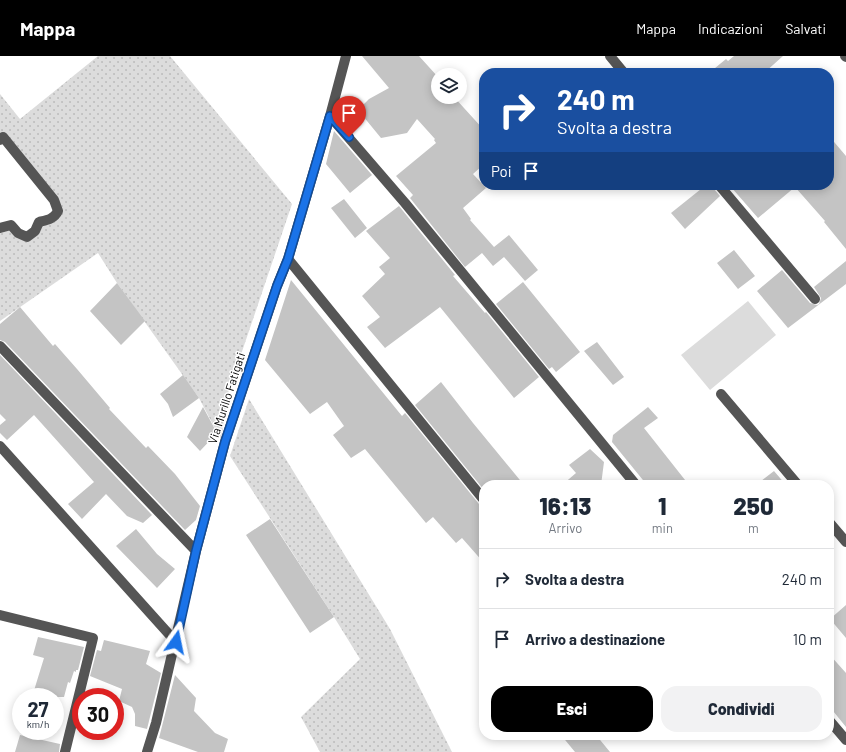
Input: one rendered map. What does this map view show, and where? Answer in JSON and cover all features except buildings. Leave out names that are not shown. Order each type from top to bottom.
[{"type":"street","name":"Via Murillo Fatigati","points":[[147,752],[156,723],[196,551],[225,442],[277,286],[288,259],[346,56]]},
{"type":"street","points":[[610,56],[620,68]]},
{"type":"street","points":[[330,116],[405,203],[632,480]]},
{"type":"street","points":[[0,140],[3,137],[54,200],[58,211],[56,216],[49,220],[39,222],[35,231],[27,237],[18,233],[11,225],[0,228]]},
{"type":"street","points":[[723,190],[815,299]]},
{"type":"street","points":[[288,259],[479,494]]},
{"type":"street","points":[[0,346],[196,551]]},
{"type":"street","points":[[721,394],[794,480]]},
{"type":"street","points":[[0,446],[176,642]]},
{"type":"street","points":[[834,528],[846,542]]},
{"type":"street","points":[[0,615],[93,638],[66,752]]},
{"type":"street","points":[[834,726],[846,740]]},
{"type":"shaded area","points":[[98,56],[170,56],[292,204],[228,393],[221,440],[199,398],[117,283],[98,253],[0,321],[0,228],[1,227],[27,237],[58,211],[0,134],[0,94],[20,119]]},
{"type":"shaded area","points":[[748,301],[776,335],[710,390],[681,355]]},
{"type":"shaded area","points":[[249,399],[390,629],[452,752],[320,752],[301,717],[360,659],[230,456]]},
{"type":"route","points":[[176,642],[208,502],[225,442],[277,286],[288,259],[330,116],[349,137]]}]
